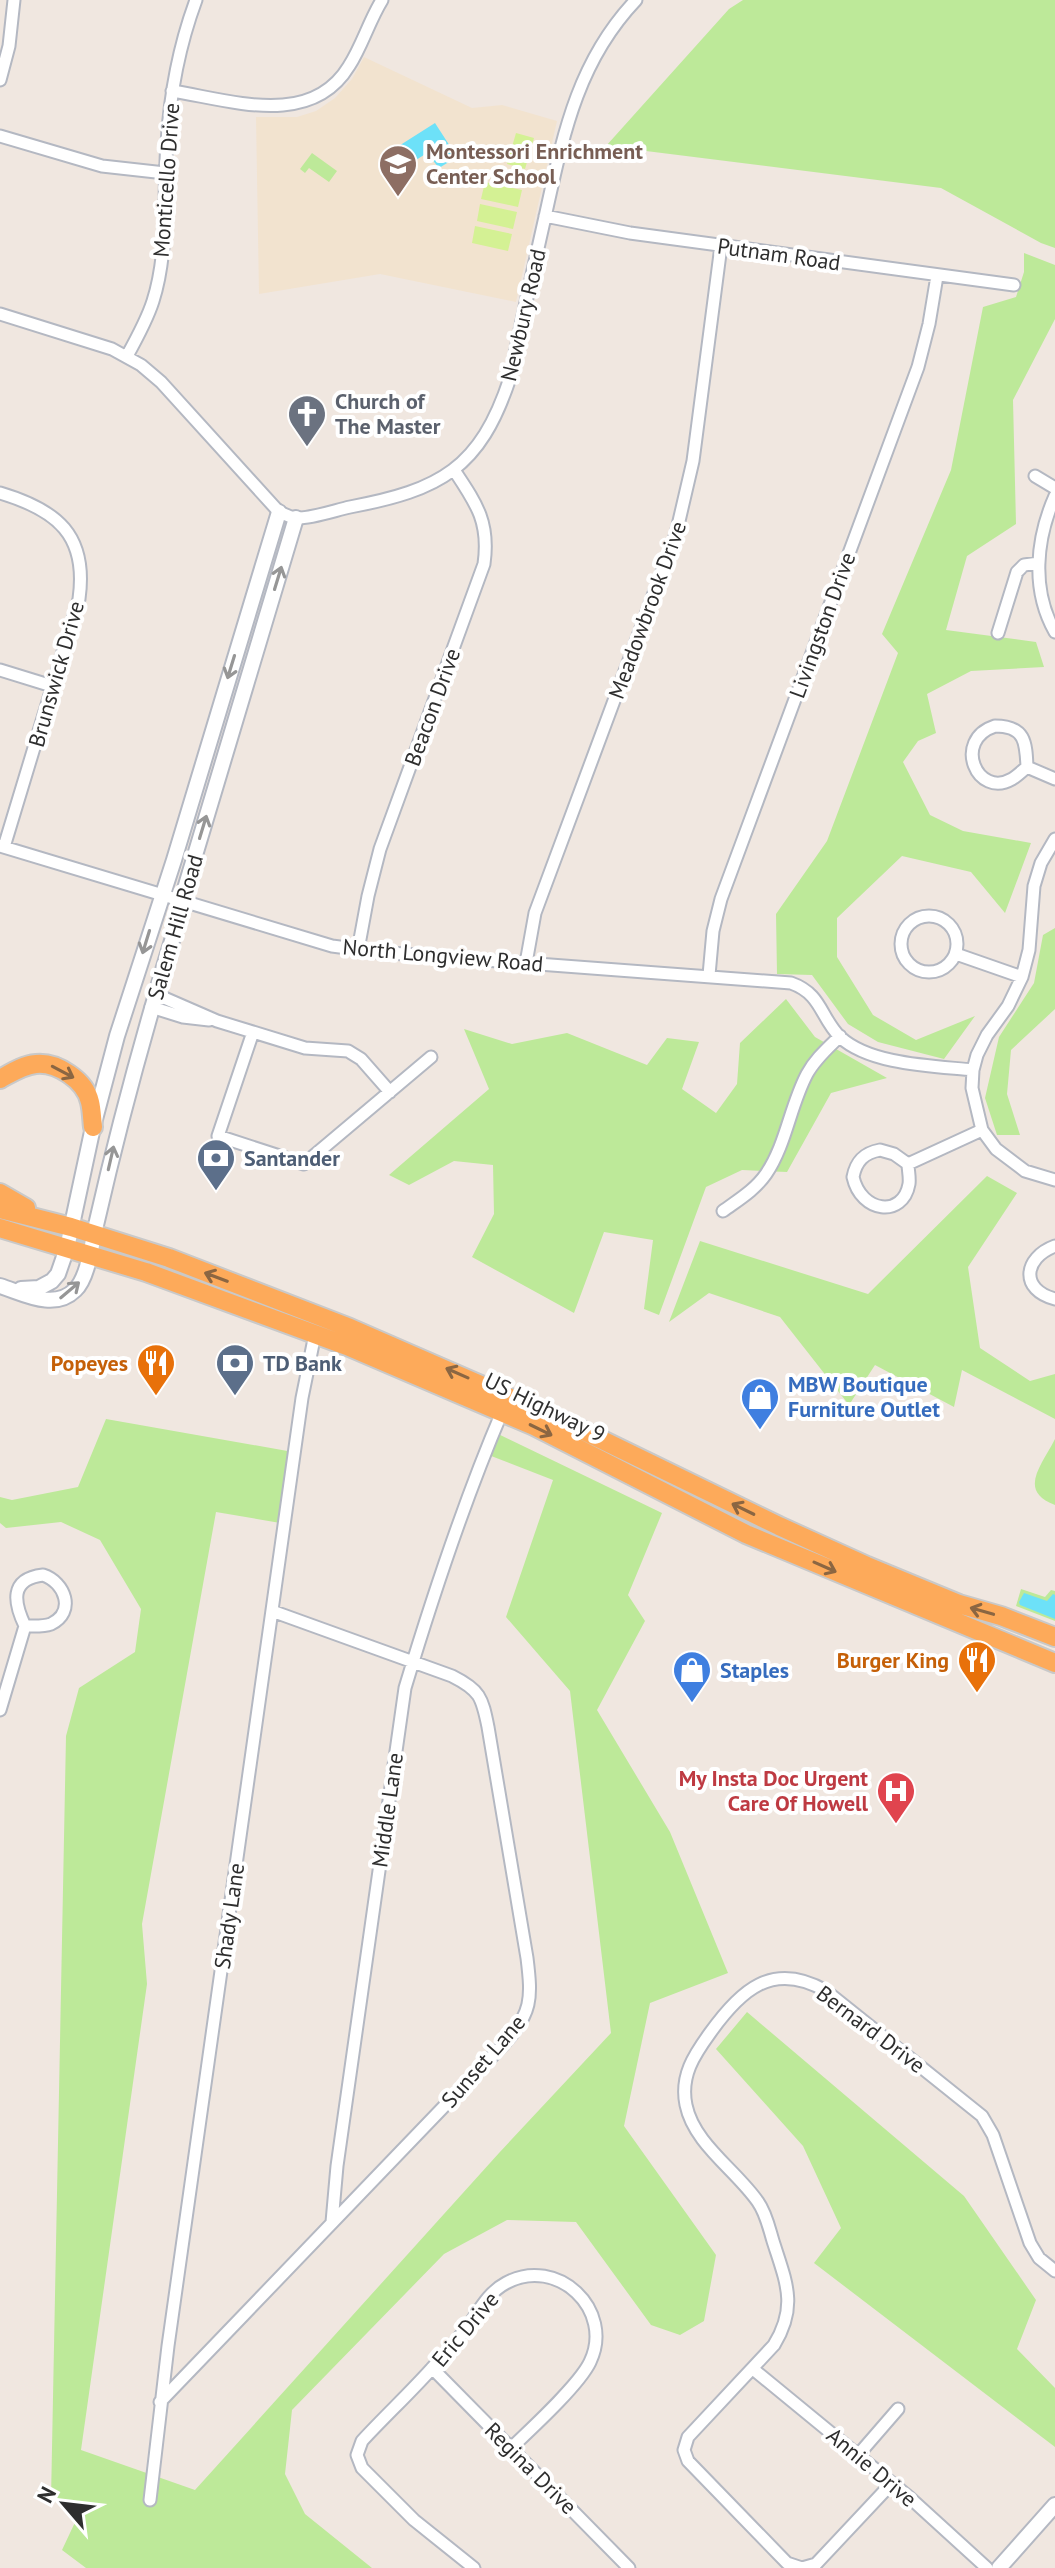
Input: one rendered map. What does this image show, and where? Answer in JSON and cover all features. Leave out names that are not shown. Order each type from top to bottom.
[{"type":"highway","points":[[0,1079],[34,1064],[63,1070],[79,1082],[87,1093],[93,1127]]},
{"type":"highway","points":[[0,1193],[64,1225]]},
{"type":"highway","name":"US Highway 9","points":[[0,1209],[94,1234],[183,1264],[350,1328],[563,1421],[867,1566],[959,1604],[1055,1637]]},
{"type":"highway","name":"US Highway 9","points":[[0,1228],[156,1276],[315,1334],[502,1412],[746,1534],[1055,1663]]},
{"type":"street","points":[[0,80],[9,46],[14,0]]},
{"type":"street","name":"Monticello Drive","points":[[127,356],[149,313],[159,278],[172,91],[184,35],[196,0]]},
{"type":"street","points":[[172,91],[273,107],[310,100],[333,85],[348,68],[382,0]]},
{"type":"street","name":"Newbury Road","points":[[296,518],[392,500],[422,489],[454,470],[478,444],[500,407],[510,378],[564,132],[583,78],[612,28],[636,0]]},
{"type":"street","points":[[0,136],[102,166],[165,173]]},
{"type":"street","name":"Putnam Road","points":[[545,216],[630,233],[1014,285]]},
{"type":"street","name":"Meadowbrook Drive","points":[[526,963],[535,913],[683,510],[693,461],[721,246]]},
{"type":"street","name":"Livingston Drive","points":[[709,975],[713,931],[721,899],[918,367],[937,276]]},
{"type":"street","points":[[0,314],[85,339],[127,356],[161,382],[279,512],[296,518]]},
{"type":"street","name":"Beacon Drive","points":[[358,950],[380,849],[484,564],[486,540],[482,518],[477,504],[454,470]]},
{"type":"street","points":[[1035,476],[1055,488]]},
{"type":"street","name":"Brunswick Drive","points":[[0,493],[35,504],[53,516],[69,535],[78,557],[81,582],[79,599],[2,847]]},
{"type":"street","points":[[1055,496],[1045,520],[1039,548],[1040,587],[1055,632]]},
{"type":"street","name":"Salem Hill Road","points":[[6,1288],[39,1288],[58,1274],[67,1248],[64,1225],[126,1006],[279,512]]},
{"type":"street","name":"Salem Hill Road","points":[[6,1288],[44,1300],[68,1296],[80,1284],[90,1255],[127,1093],[296,518]]},
{"type":"street","points":[[998,633],[1019,569],[1039,563]]},
{"type":"street","points":[[0,670],[52,686]]},
{"type":"street","points":[[995,726],[1012,728],[1026,745],[1027,767],[1007,781],[984,779],[974,767],[973,747],[976,739],[995,726]]},
{"type":"street","points":[[1027,767],[1055,779]]},
{"type":"street","points":[[1054,841],[1041,863],[1034,886],[1029,950],[1022,977],[1008,1006],[987,1035],[973,1070],[974,1101],[982,1130],[996,1149],[1025,1171],[1055,1180]]},
{"type":"street","name":"North Longview Road","points":[[2,847],[332,946],[791,983],[815,997],[840,1036]]},
{"type":"street","points":[[937,916],[955,933],[956,954],[945,967],[936,971],[917,970],[903,954],[903,934],[921,917],[937,916]]},
{"type":"street","points":[[956,954],[1022,977]]},
{"type":"street","points":[[126,1006],[153,1001],[183,1017],[217,1021],[305,1048],[348,1051],[361,1059],[390,1092]]},
{"type":"street","points":[[253,1032],[218,1136],[304,1164],[431,1057]]},
{"type":"street","points":[[723,1211],[765,1176],[806,1077],[822,1053],[840,1036],[861,1051],[879,1057],[973,1070]]},
{"type":"street","points":[[908,1164],[982,1130]]},
{"type":"street","points":[[880,1150],[908,1164],[909,1182],[904,1196],[891,1206],[877,1206],[859,1195],[853,1172],[865,1155],[880,1150]]},
{"type":"street","points":[[1055,1246],[1036,1257],[1029,1273],[1034,1288],[1042,1295],[1055,1299]]},
{"type":"street","name":"Shady Lane","points":[[150,2500],[160,2402],[302,1398],[315,1334]]},
{"type":"street","name":"Middle Lane","points":[[332,2223],[405,1688],[476,1478],[502,1412]]},
{"type":"street","points":[[0,1710],[25,1626],[16,1607],[17,1592],[29,1578],[43,1575],[52,1578],[66,1596],[63,1613],[45,1626],[25,1626]]},
{"type":"street","name":"Sunset Lane","points":[[160,2402],[504,2044],[523,2021],[529,2007],[531,1986],[527,1958],[481,1698],[468,1684],[272,1611]]},
{"type":"street","name":"Bernard Drive","points":[[892,2483],[818,2566],[802,2568],[787,2563],[690,2465],[685,2454],[688,2437],[774,2345],[783,2331],[789,2304],[787,2285],[760,2206],[700,2135],[687,2110],[684,2092],[690,2062],[722,2015],[746,1991],[764,1982],[795,1980],[826,1991],[982,2116],[993,2135],[1030,2243],[1039,2258],[1055,2271]]},
{"type":"street","name":"Eric Drive","points":[[474,2568],[401,2508],[362,2468],[357,2455],[362,2441],[432,2368],[488,2298],[508,2282],[520,2277],[545,2276],[576,2290],[589,2307],[596,2328],[594,2352],[581,2376],[511,2448]]},
{"type":"street","name":"Regina Drive","points":[[432,2368],[629,2568]]},
{"type":"street","name":"Annie Drive","points":[[753,2369],[859,2454],[987,2568]]},
{"type":"street","points":[[859,2454],[898,2409]]},
{"type":"street","points":[[999,2568],[1055,2505]]},
{"type":"shaded area","name":"Montessori Enrichment Center School","points":[[364,57],[472,108],[502,105],[557,121],[516,302],[380,274],[259,294],[256,117],[297,117],[316,111],[335,98],[352,79]]},
{"type":"green space","points":[[743,0],[1055,0],[1055,248],[941,188],[606,146],[729,9]]},
{"type":"green space","points":[[516,133],[534,138],[525,169],[507,164]]},
{"type":"green space","points":[[312,153],[337,171],[329,182],[309,168],[305,173],[300,169]]},
{"type":"green space","points":[[485,182],[522,190],[518,207],[481,199]]},
{"type":"green space","points":[[480,204],[517,212],[513,229],[477,221]]},
{"type":"green space","points":[[475,226],[512,234],[508,251],[472,243]]},
{"type":"green space","points":[[1024,253],[1055,265],[1055,319],[1013,400],[1016,524],[967,556],[946,630],[1036,642],[1044,667],[971,671],[927,694],[936,733],[918,741],[903,762],[930,815],[963,831],[1031,843],[1005,913],[971,872],[902,856],[837,918],[837,957],[873,1015],[916,1040],[975,1016],[944,1059],[878,1042],[848,1024],[812,975],[777,974],[776,914],[827,841],[898,653],[882,634],[951,470],[983,307],[1016,297],[1024,272]]},
{"type":"green space","points":[[1055,928],[1055,1009],[1011,1050],[1007,1094],[1020,1135],[997,1135],[985,1098],[999,1037],[1034,983],[1043,935]]},
{"type":"green space","points":[[786,999],[815,1037],[887,1078],[831,1093],[787,1172],[742,1170],[706,1187],[659,1315],[644,1309],[653,1240],[604,1232],[574,1313],[472,1257],[494,1214],[493,1165],[454,1161],[409,1185],[389,1175],[489,1089],[464,1029],[512,1044],[567,1033],[647,1065],[667,1038],[699,1042],[682,1089],[716,1113],[737,1084],[740,1043]]},
{"type":"green space","points":[[987,1176],[1017,1193],[968,1267],[980,1348],[1030,1381],[1055,1374],[1055,1419],[962,1370],[954,1407],[875,1365],[849,1405],[780,1317],[709,1293],[669,1322],[700,1241],[868,1294]]},
{"type":"green space","points":[[106,1419],[293,1452],[286,1524],[216,1512],[142,1924],[147,1984],[81,2450],[195,2490],[611,2033],[570,1691],[506,1617],[553,1480],[486,1454],[494,1432],[662,1513],[628,1595],[645,1621],[597,1710],[670,1832],[728,1973],[650,2003],[624,2126],[716,2255],[704,2321],[680,2335],[651,2325],[576,2222],[507,2220],[444,2254],[292,2410],[285,2474],[305,2514],[372,2568],[86,2568],[62,2550],[78,2516],[51,2499],[66,1736],[79,1688],[135,1652],[141,1609],[100,1540],[61,1522],[6,1528],[0,1523],[0,1497],[12,1500],[78,1487]]},
{"type":"green space","points":[[1055,1439],[1055,1505],[1037,1492],[1035,1485],[1039,1468]]},
{"type":"green space","points":[[1021,1589],[1045,1597],[1051,1590],[1055,1591],[1055,1621],[1016,1606]]},
{"type":"green space","points":[[747,2012],[964,2196],[1036,2300],[1017,2349],[1055,2388],[1055,2447],[814,2263],[841,2228],[803,2146],[716,2049]]},
{"type":"water","points":[[435,123],[457,157],[439,168],[427,153],[405,167],[394,149]]},
{"type":"water","points":[[1024,1593],[1047,1601],[1055,1595],[1055,1619],[1020,1605]]},
{"type":"place","name":"Montessori Enrichment Center School","points":[[398,198]]},
{"type":"place","name":"Church of The Master","points":[[307,448]]},
{"type":"place","name":"Santander","points":[[216,1192]]},
{"type":"place","name":"Popeyes","points":[[156,1397]]},
{"type":"place","name":"TD Bank","points":[[235,1397]]},
{"type":"place","name":"MBW Boutique Furniture Outlet","points":[[760,1431]]},
{"type":"place","name":"Burger King","points":[[977,1694]]},
{"type":"place","name":"Staples","points":[[692,1704]]},
{"type":"place","name":"My Insta Doc Urgent Care Of Howell","points":[[896,1825]]}]
